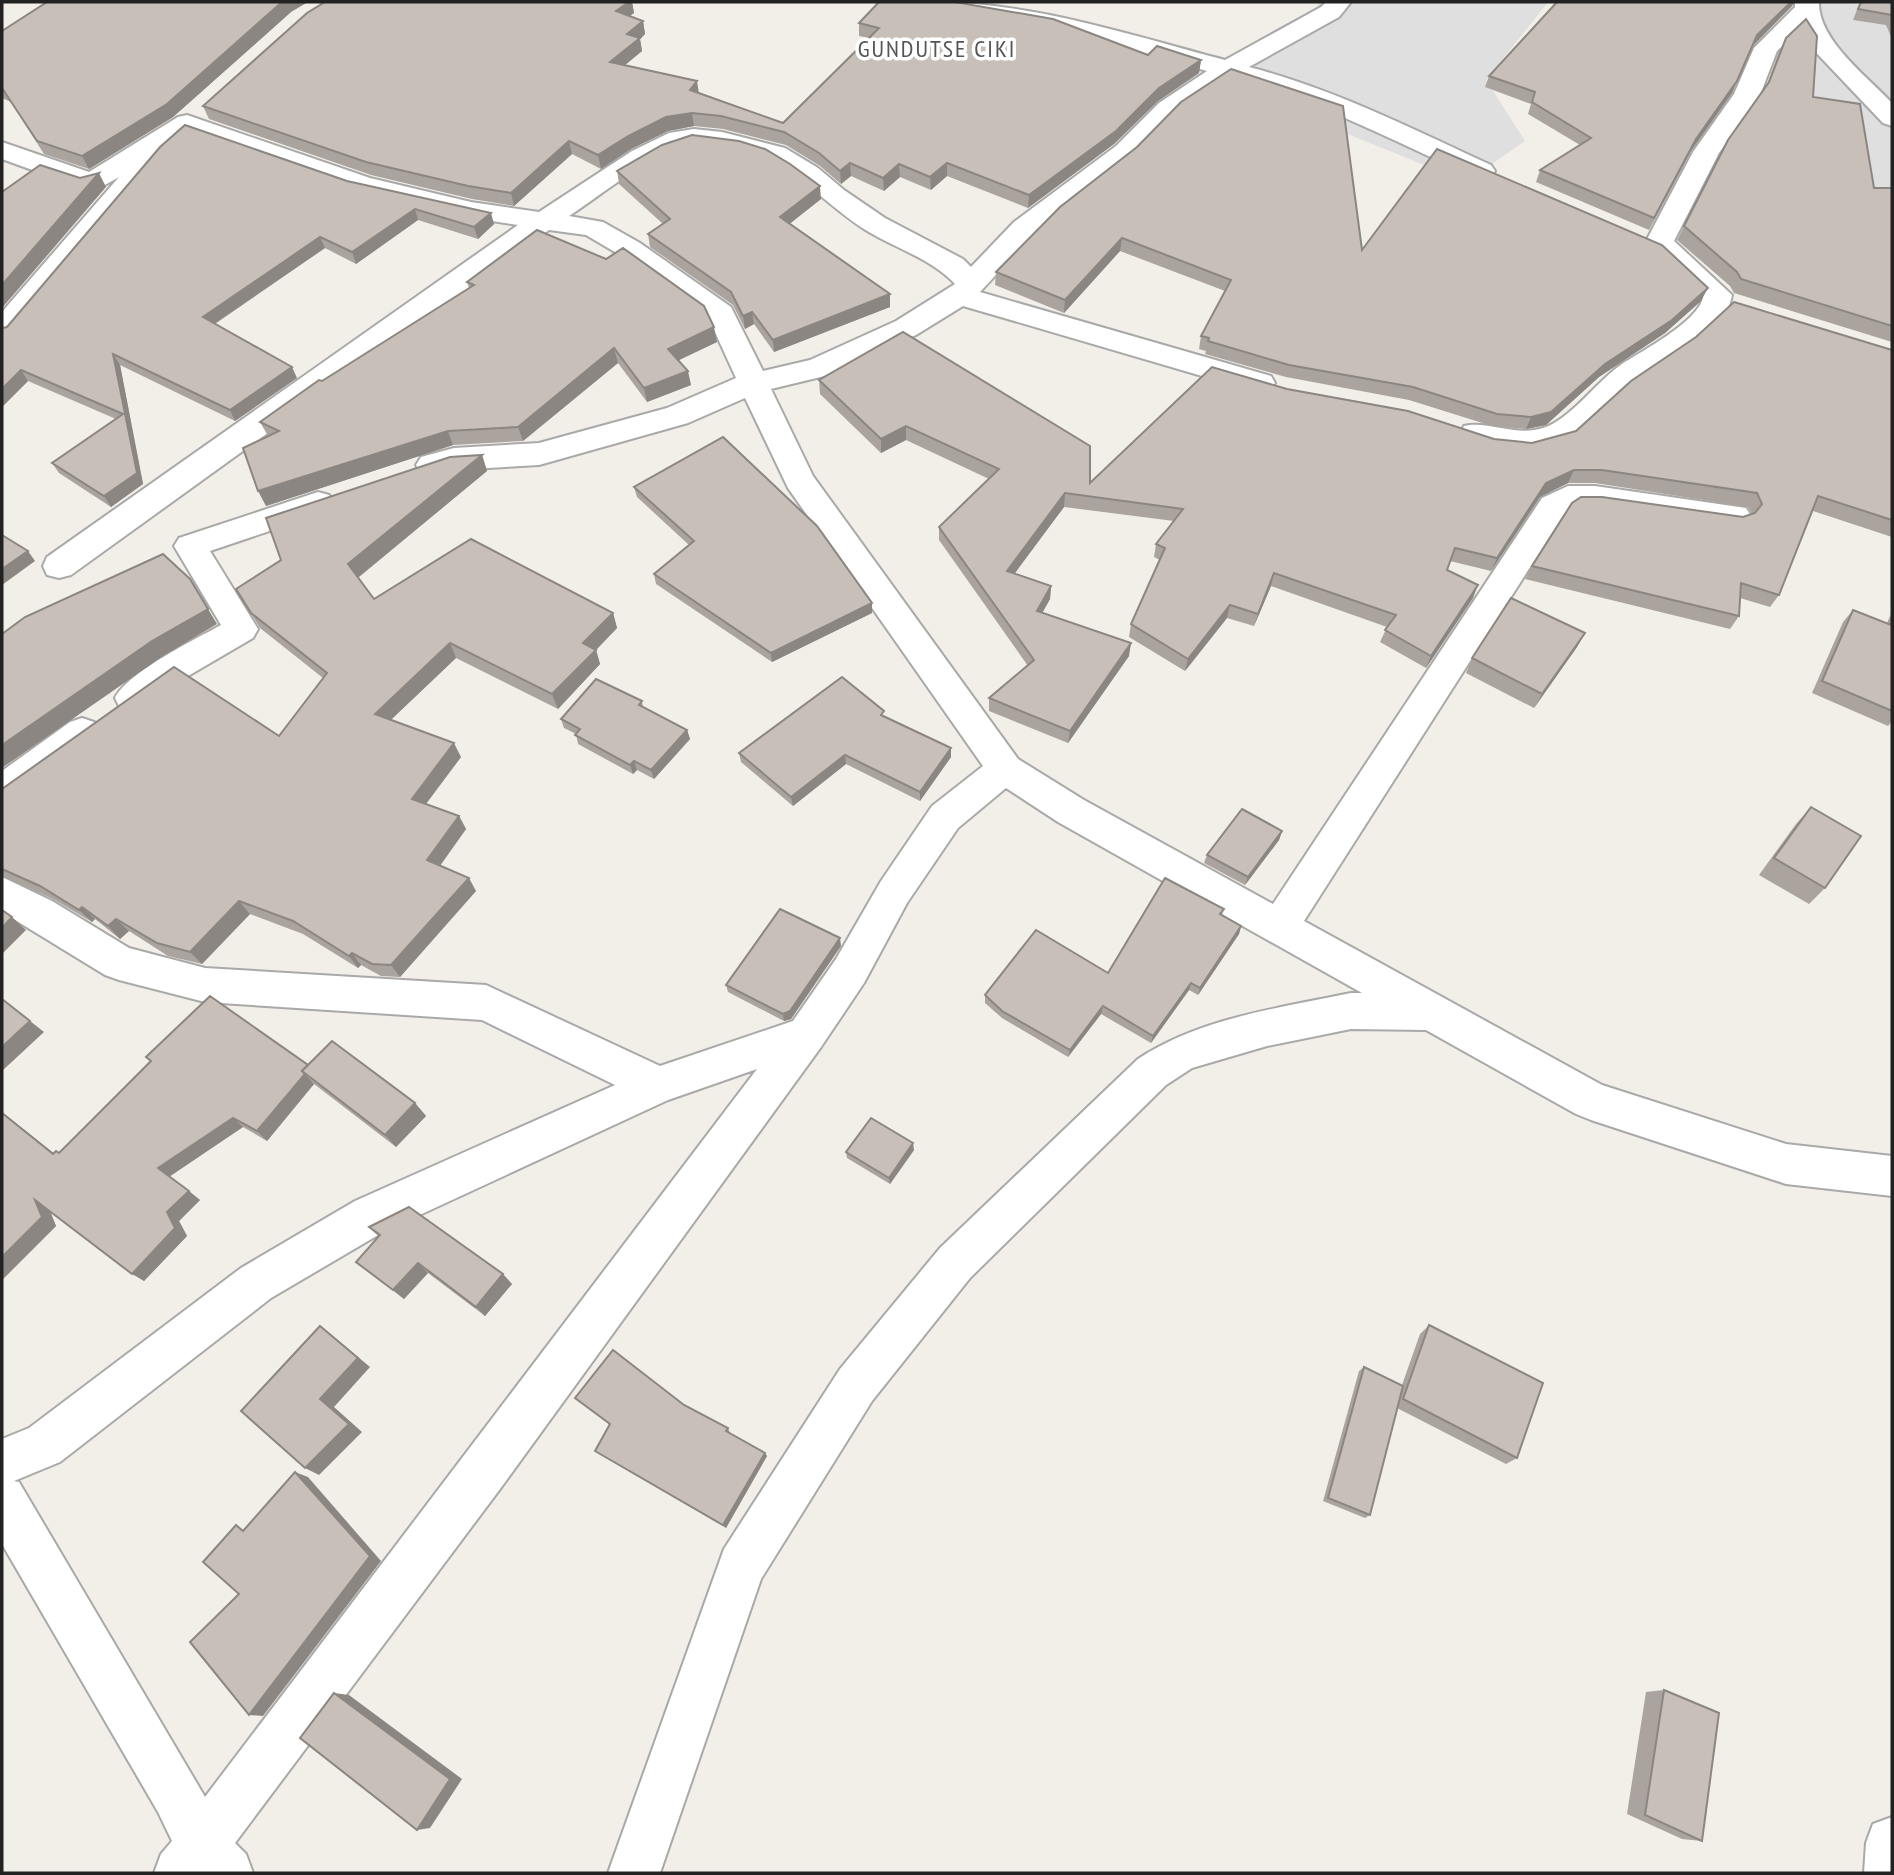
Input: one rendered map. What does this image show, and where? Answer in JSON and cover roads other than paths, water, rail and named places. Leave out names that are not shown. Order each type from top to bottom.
[{"type":"street","points":[[935,2],[1058,23],[1277,82],[1368,118],[1507,182]]},
{"type":"street","points":[[403,474],[454,459],[539,454],[677,416],[753,383],[818,368],[906,328],[965,290],[1024,228],[1125,152],[1168,108],[1227,69],[1330,12],[1339,2]]},
{"type":"street","points":[[1807,5],[1806,16],[1816,38],[1892,118]]},
{"type":"street","points":[[1454,427],[1489,439],[1526,443],[1557,435],[1612,386],[1677,342],[1713,312],[1732,305],[1652,244],[1659,243],[1706,152],[1747,95],[1766,48],[1807,5]]},
{"type":"street","points":[[2,150],[91,182],[196,114]]},
{"type":"street","points":[[196,114],[362,184],[471,210],[593,228],[630,249],[721,314],[799,480],[1005,769],[1071,811],[1591,1101],[1786,1164],[1892,1176]]},
{"type":"street","points":[[2,330],[155,152],[196,114]]},
{"type":"street","points":[[60,566],[543,221],[641,157],[678,139],[694,137],[722,140],[776,154],[809,174],[834,196],[875,223],[953,265],[965,290],[1284,390]]},
{"type":"street","points":[[2,790],[176,667],[242,629],[190,545],[352,490]]},
{"type":"street","points":[[1279,927],[1553,506],[1569,497],[1595,497],[1735,516]]},
{"type":"street","points":[[203,1864],[807,1034],[850,971],[894,892],[945,817],[1005,769]]},
{"type":"street","points":[[2,893],[39,912],[118,963],[205,985],[486,1003],[658,1085]]},
{"type":"street","points":[[634,1873],[741,1566],[856,1385],[955,1264],[1152,1072],[1181,1054],[1267,1028],[1351,1011],[1431,1012]]},
{"type":"street","points":[[2,1462],[44,1446],[256,1283],[370,1216],[658,1085],[807,1034]]},
{"type":"street","points":[[2,1499],[176,1794],[203,1864]]},
{"type":"street","points":[[1890,1873],[1892,1843]]},
{"type":"district","name":"GUNDUTSE CIKI","points":[[937,48]]}]
